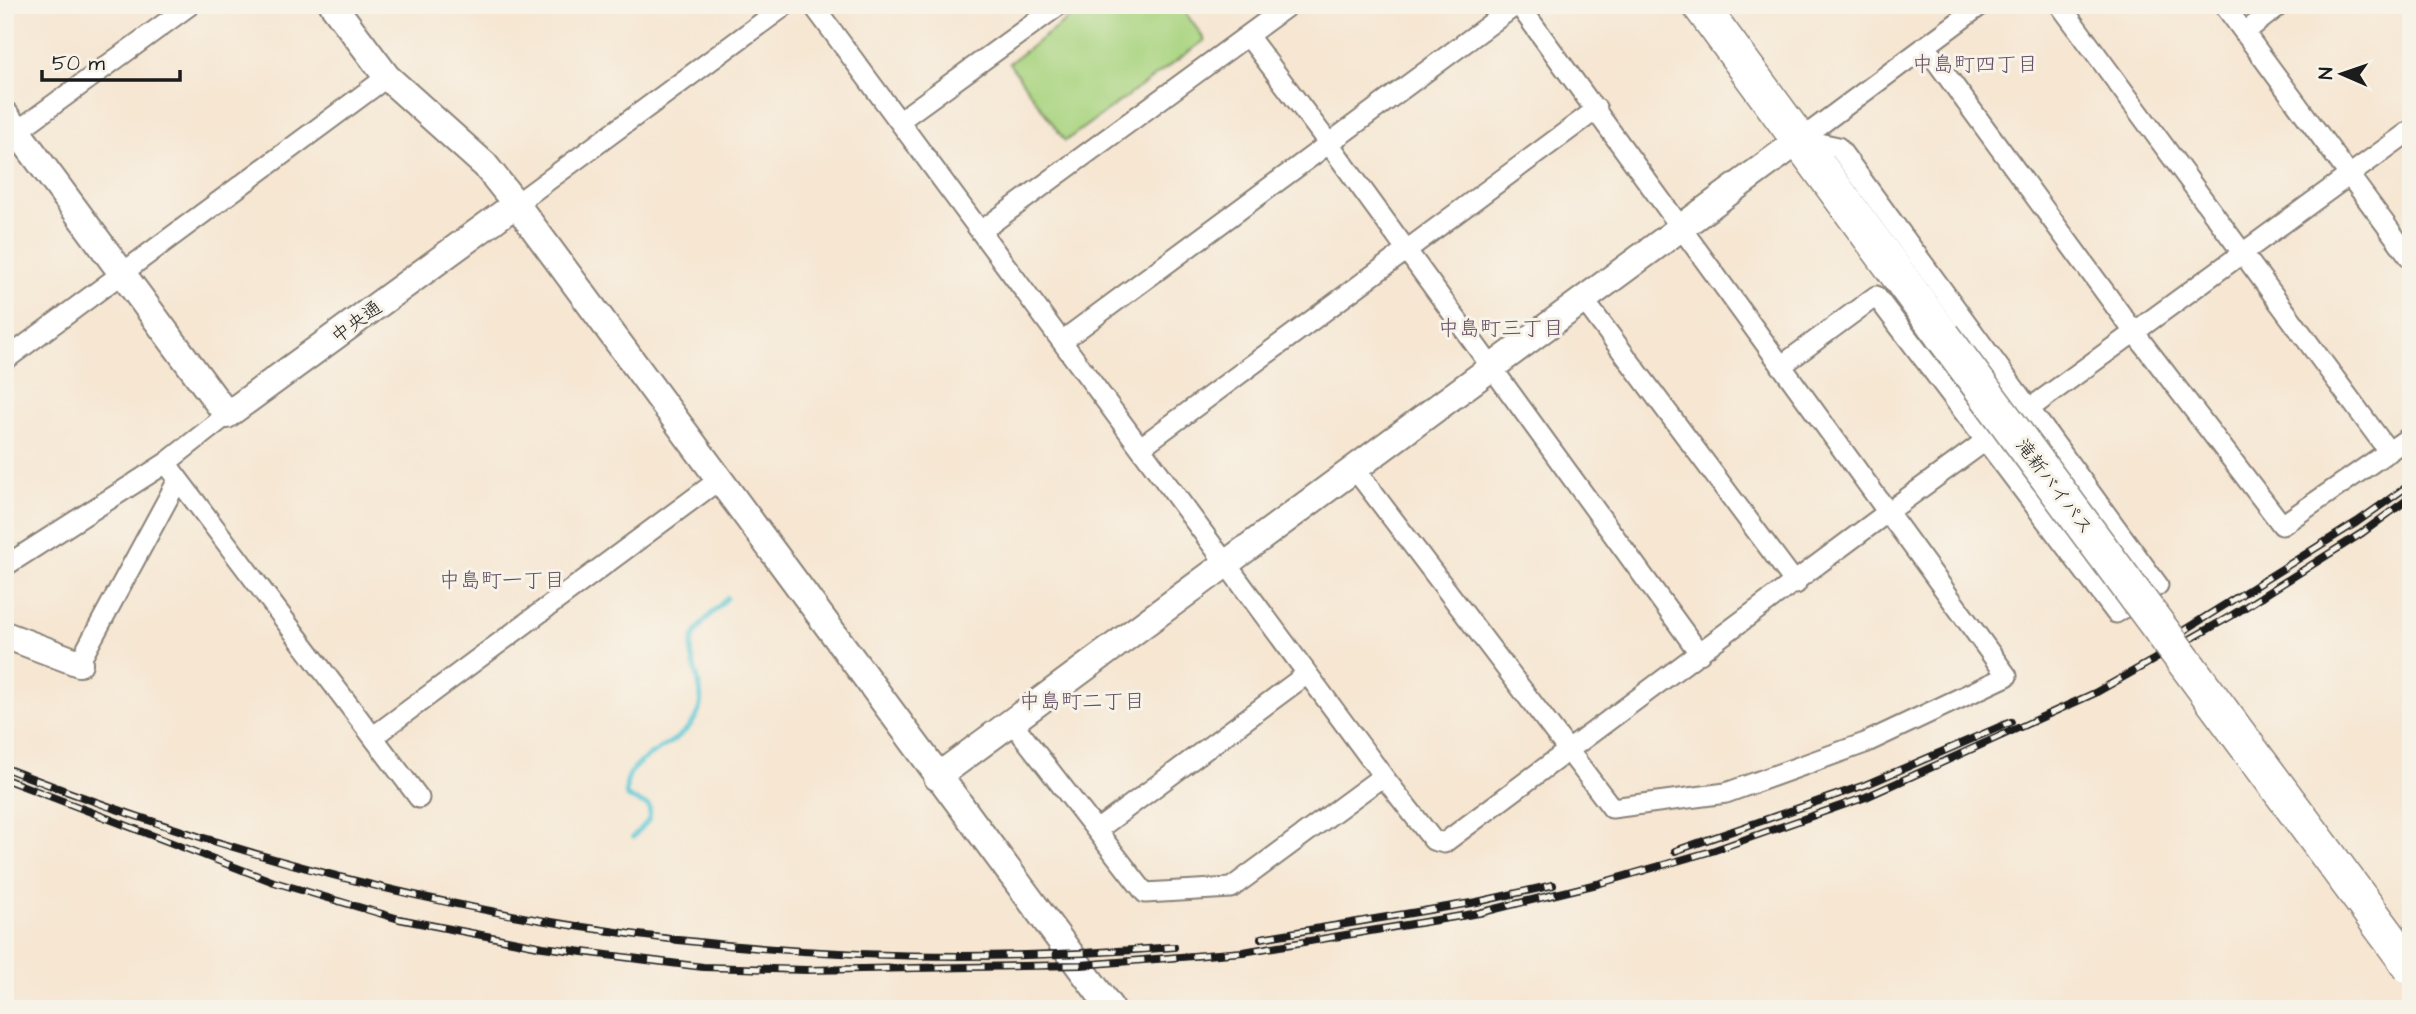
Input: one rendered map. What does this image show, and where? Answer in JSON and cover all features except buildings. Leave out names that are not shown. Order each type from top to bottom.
[{"type":"highway","name":"滝新バイパス","points":[[1700,5],[2411,967]]},
{"type":"street","points":[[5,566],[166,463],[227,415],[123,273],[9,129],[190,5]]},
{"type":"street","points":[[333,5],[387,77],[485,165],[516,204],[1111,1009]]},
{"type":"street","name":"中央通","points":[[227,415],[786,5]]},
{"type":"street","points":[[813,5],[1383,776],[1433,840],[1444,843],[1796,584],[2029,408],[2411,130]]},
{"type":"street","points":[[899,121],[1059,5]]},
{"type":"street","points":[[981,231],[1289,5]]},
{"type":"street","points":[[1062,341],[1517,5],[1597,109],[2007,676],[1985,689],[1865,743],[1726,793],[1612,808],[1354,468]]},
{"type":"street","points":[[937,777],[1981,5]]},
{"type":"street","points":[[2060,5],[2389,452]]},
{"type":"street","points":[[2224,5],[2411,259]]},
{"type":"street","points":[[2245,32],[2280,5]]},
{"type":"street","points":[[1248,36],[1700,654]]},
{"type":"street","points":[[1925,46],[2134,332],[2281,525],[2411,436]]},
{"type":"street","points":[[5,360],[387,77]]},
{"type":"street","points":[[1141,447],[1597,109]]},
{"type":"street","points":[[1781,366],[1876,296],[2116,613],[2158,585],[1838,147],[1801,139]]},
{"type":"street","points":[[1583,299],[1796,584]]},
{"type":"street","points":[[166,463],[419,798]]},
{"type":"street","points":[[374,736],[720,479]]},
{"type":"street","points":[[5,635],[79,663],[178,480]]},
{"type":"street","points":[[1097,830],[1307,674]]},
{"type":"street","points":[[1012,722],[1145,893],[1231,888],[1383,776]]},
{"type":"green space","points":[[1087,5],[1180,5],[1205,40],[1065,141],[1009,63]]},
{"type":"waterway","points":[[633,837],[648,820],[650,812],[649,806],[627,797],[627,783],[631,772],[676,739],[696,717],[701,696],[692,657],[693,639],[703,622],[727,598]]},
{"type":"railway","points":[[2175,636],[2357,522],[2411,484]]},
{"type":"railway","points":[[5,779],[274,882],[399,919],[543,947],[703,967],[807,970],[1081,965],[1243,952],[1479,913],[1597,884],[1712,851],[1866,797],[2095,693],[2231,616],[2362,533],[2411,497]]},
{"type":"railway","points":[[1675,851],[1865,785],[2011,722]]},
{"type":"railway","points":[[5,768],[148,820],[291,864],[435,900],[579,926],[724,945],[872,954],[1021,955],[1174,947]]},
{"type":"railway","points":[[1261,938],[1477,902],[1553,885]]},
{"type":"district","name":"中島町四丁目","points":[[1975,64]]},
{"type":"district","name":"中島町三丁目","points":[[1501,328]]},
{"type":"district","name":"中島町一丁目","points":[[502,580]]},
{"type":"district","name":"中島町二丁目","points":[[1082,701]]}]
